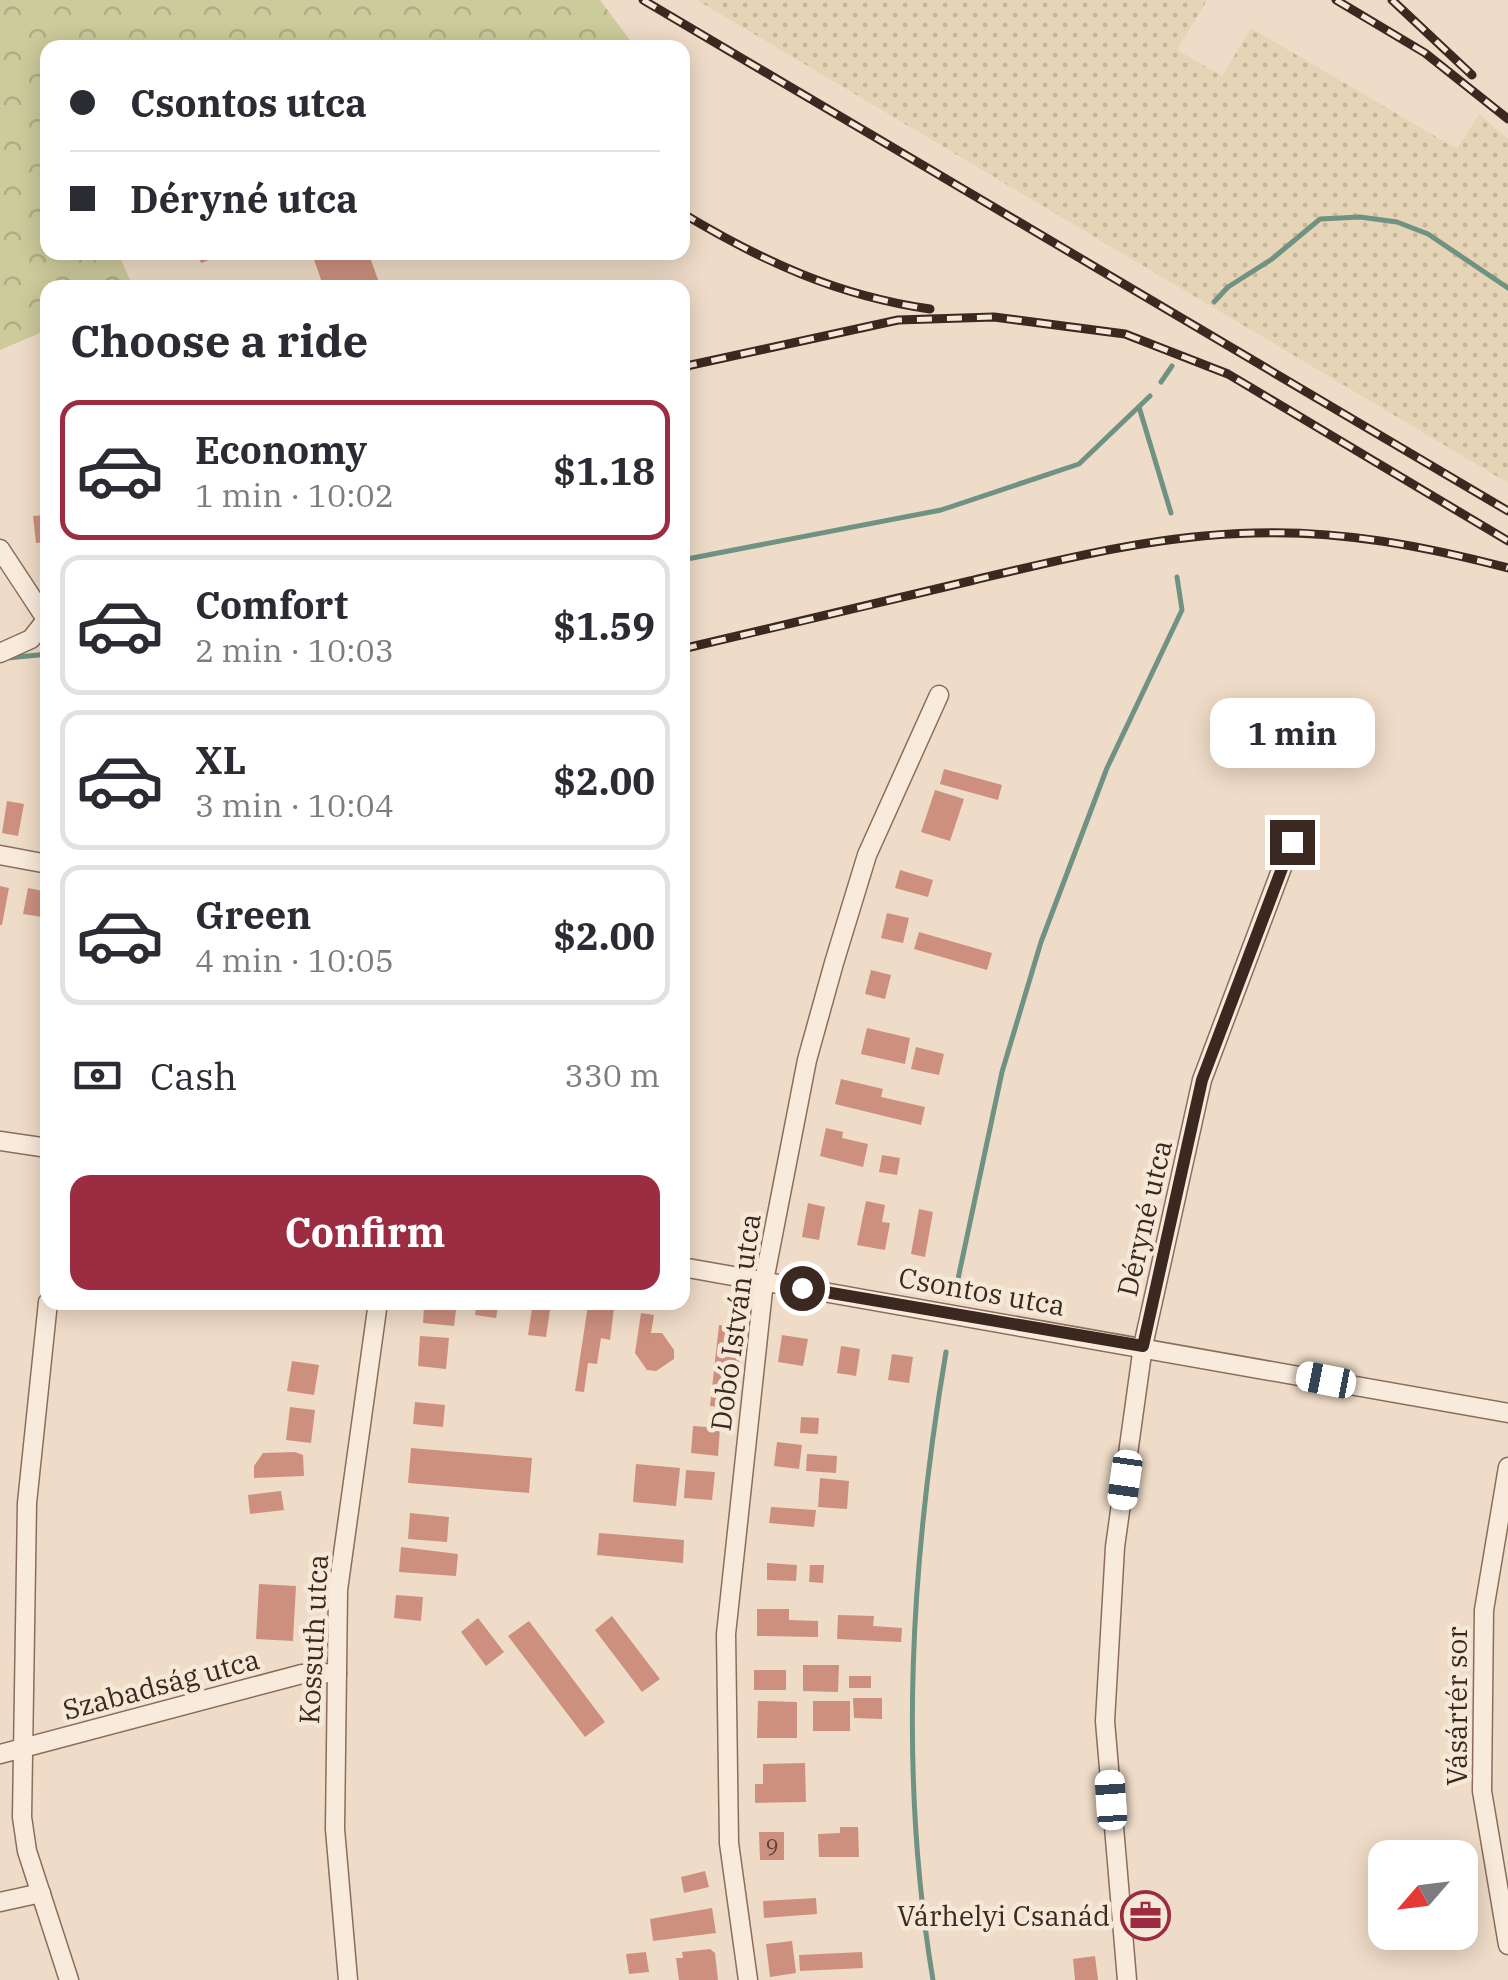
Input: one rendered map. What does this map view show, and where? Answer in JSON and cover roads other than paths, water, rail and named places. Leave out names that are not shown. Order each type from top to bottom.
[{"type":"street","points":[[0,548],[40,610]]},
{"type":"street","points":[[0,653],[31,639],[40,629]]},
{"type":"street","name":"Dobó István utca","points":[[748,1980],[727,1810],[726,1634],[764,1282],[807,1060],[834,963],[868,855],[939,695]]},
{"type":"street","name":"Déryné utca","points":[[1127,1980],[1118,1919],[1105,1721],[1116,1547],[1143,1346],[1202,1080],[1292,842]]},
{"type":"street","points":[[0,856],[40,863]]},
{"type":"street","points":[[0,1140],[40,1147]]},
{"type":"street","name":"Csontos utca","points":[[690,1268],[1508,1413]]},
{"type":"street","points":[[47,1310],[27,1503],[24,1836],[69,1980]]},
{"type":"street","name":"Kossuth utca","points":[[348,1980],[335,1829],[338,1590],[377,1310]]},
{"type":"street","name":"Vásártér sor","points":[[1508,1468],[1484,1610],[1482,1791],[1508,1946]]},
{"type":"street","name":"Szabadság utca","points":[[0,1754],[302,1674],[337,1673]]},
{"type":"street","points":[[0,1902],[41,1893]]},
{"type":"waterway","points":[[1214,302],[1228,287],[1272,259],[1320,219],[1360,217],[1397,222],[1428,234],[1508,288]]},
{"type":"waterway","points":[[1161,382],[1172,366]]},
{"type":"waterway","points":[[690,558],[941,510],[1079,464],[1150,396]]},
{"type":"waterway","points":[[1139,407],[1171,513]]},
{"type":"waterway","points":[[955,1293],[1002,1072],[1041,942],[1107,768],[1182,610],[1177,577]]},
{"type":"waterway","points":[[8,658],[40,655]]},
{"type":"waterway","points":[[933,1980],[915,1823],[913,1666],[924,1508],[946,1352]]},
{"type":"railway","points":[[643,0],[1508,511]]},
{"type":"railway","points":[[1336,0],[1425,53],[1508,119]]},
{"type":"railway","points":[[1392,0],[1472,75]]},
{"type":"railway","points":[[690,217],[771,261],[832,286],[930,309]]},
{"type":"railway","points":[[690,365],[898,320],[994,317],[1125,334],[1228,374],[1508,541]]},
{"type":"railway","points":[[690,647],[1075,557],[1182,538],[1286,533],[1350,537],[1413,546],[1508,568]]},
{"type":"place","name":"Várhelyi Csanád","points":[[1145,1915]]}]
